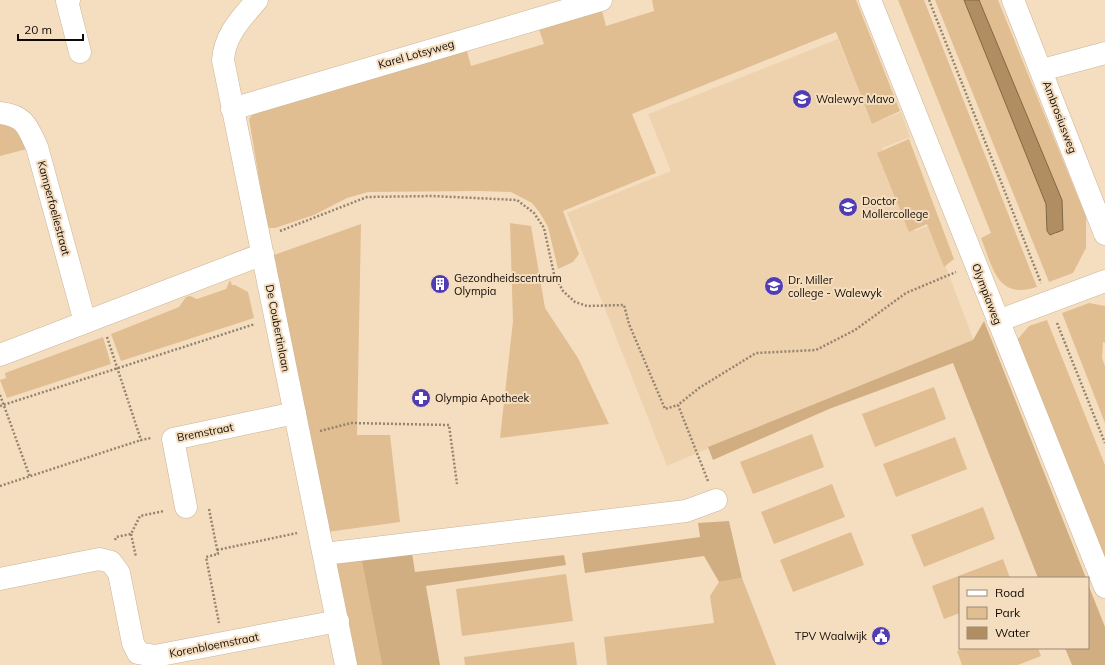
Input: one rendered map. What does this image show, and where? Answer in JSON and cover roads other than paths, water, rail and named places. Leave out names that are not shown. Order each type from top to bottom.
[{"type":"street","points":[[69,0],[67,1],[80,52]]},
{"type":"street","name":"Karel Lotsyweg","points":[[232,109],[601,0]]},
{"type":"street","name":"Olympiaweg","points":[[870,0],[1105,587]]},
{"type":"street","name":"Ambrosiusweg","points":[[1013,0],[1042,70],[1105,234]]},
{"type":"street","name":"De Coubertinlaan","points":[[249,3],[224,45],[223,60],[232,109],[277,317],[346,665]]},
{"type":"street","points":[[1042,70],[1105,53]]},
{"type":"street","name":"Kamperfoeliestraat","points":[[0,113],[15,115],[27,126],[37,147],[93,319]]},
{"type":"street","points":[[0,355],[263,254]]},
{"type":"street","points":[[998,321],[1048,301],[1105,281]]},
{"type":"street","name":"Bremstraat","points":[[186,507],[174,439],[295,413]]},
{"type":"street","points":[[324,554],[686,511],[716,500]]},
{"type":"street","name":"Korenbloemstraat","points":[[0,578],[99,559],[111,562],[119,573],[133,643],[138,654],[155,656],[338,621]]},
{"type":"water","points":[[964,0],[979,0],[1062,200],[1063,230],[1050,235],[1047,231],[1046,204]]},
{"type":"place","name":"Walewyc Mavo","points":[[802,99]]},
{"type":"place","name":"Doctor Mollercollege","points":[[848,207]]},
{"type":"place","name":"Gezondheidscentrum Olympia","points":[[440,284]]},
{"type":"place","name":"Dr. Miller college - Walewyk","points":[[774,286]]},
{"type":"place","name":"Olympia Apotheek","points":[[421,398]]},
{"type":"place","name":"TPV Waalwijk","points":[[881,636]]}]
